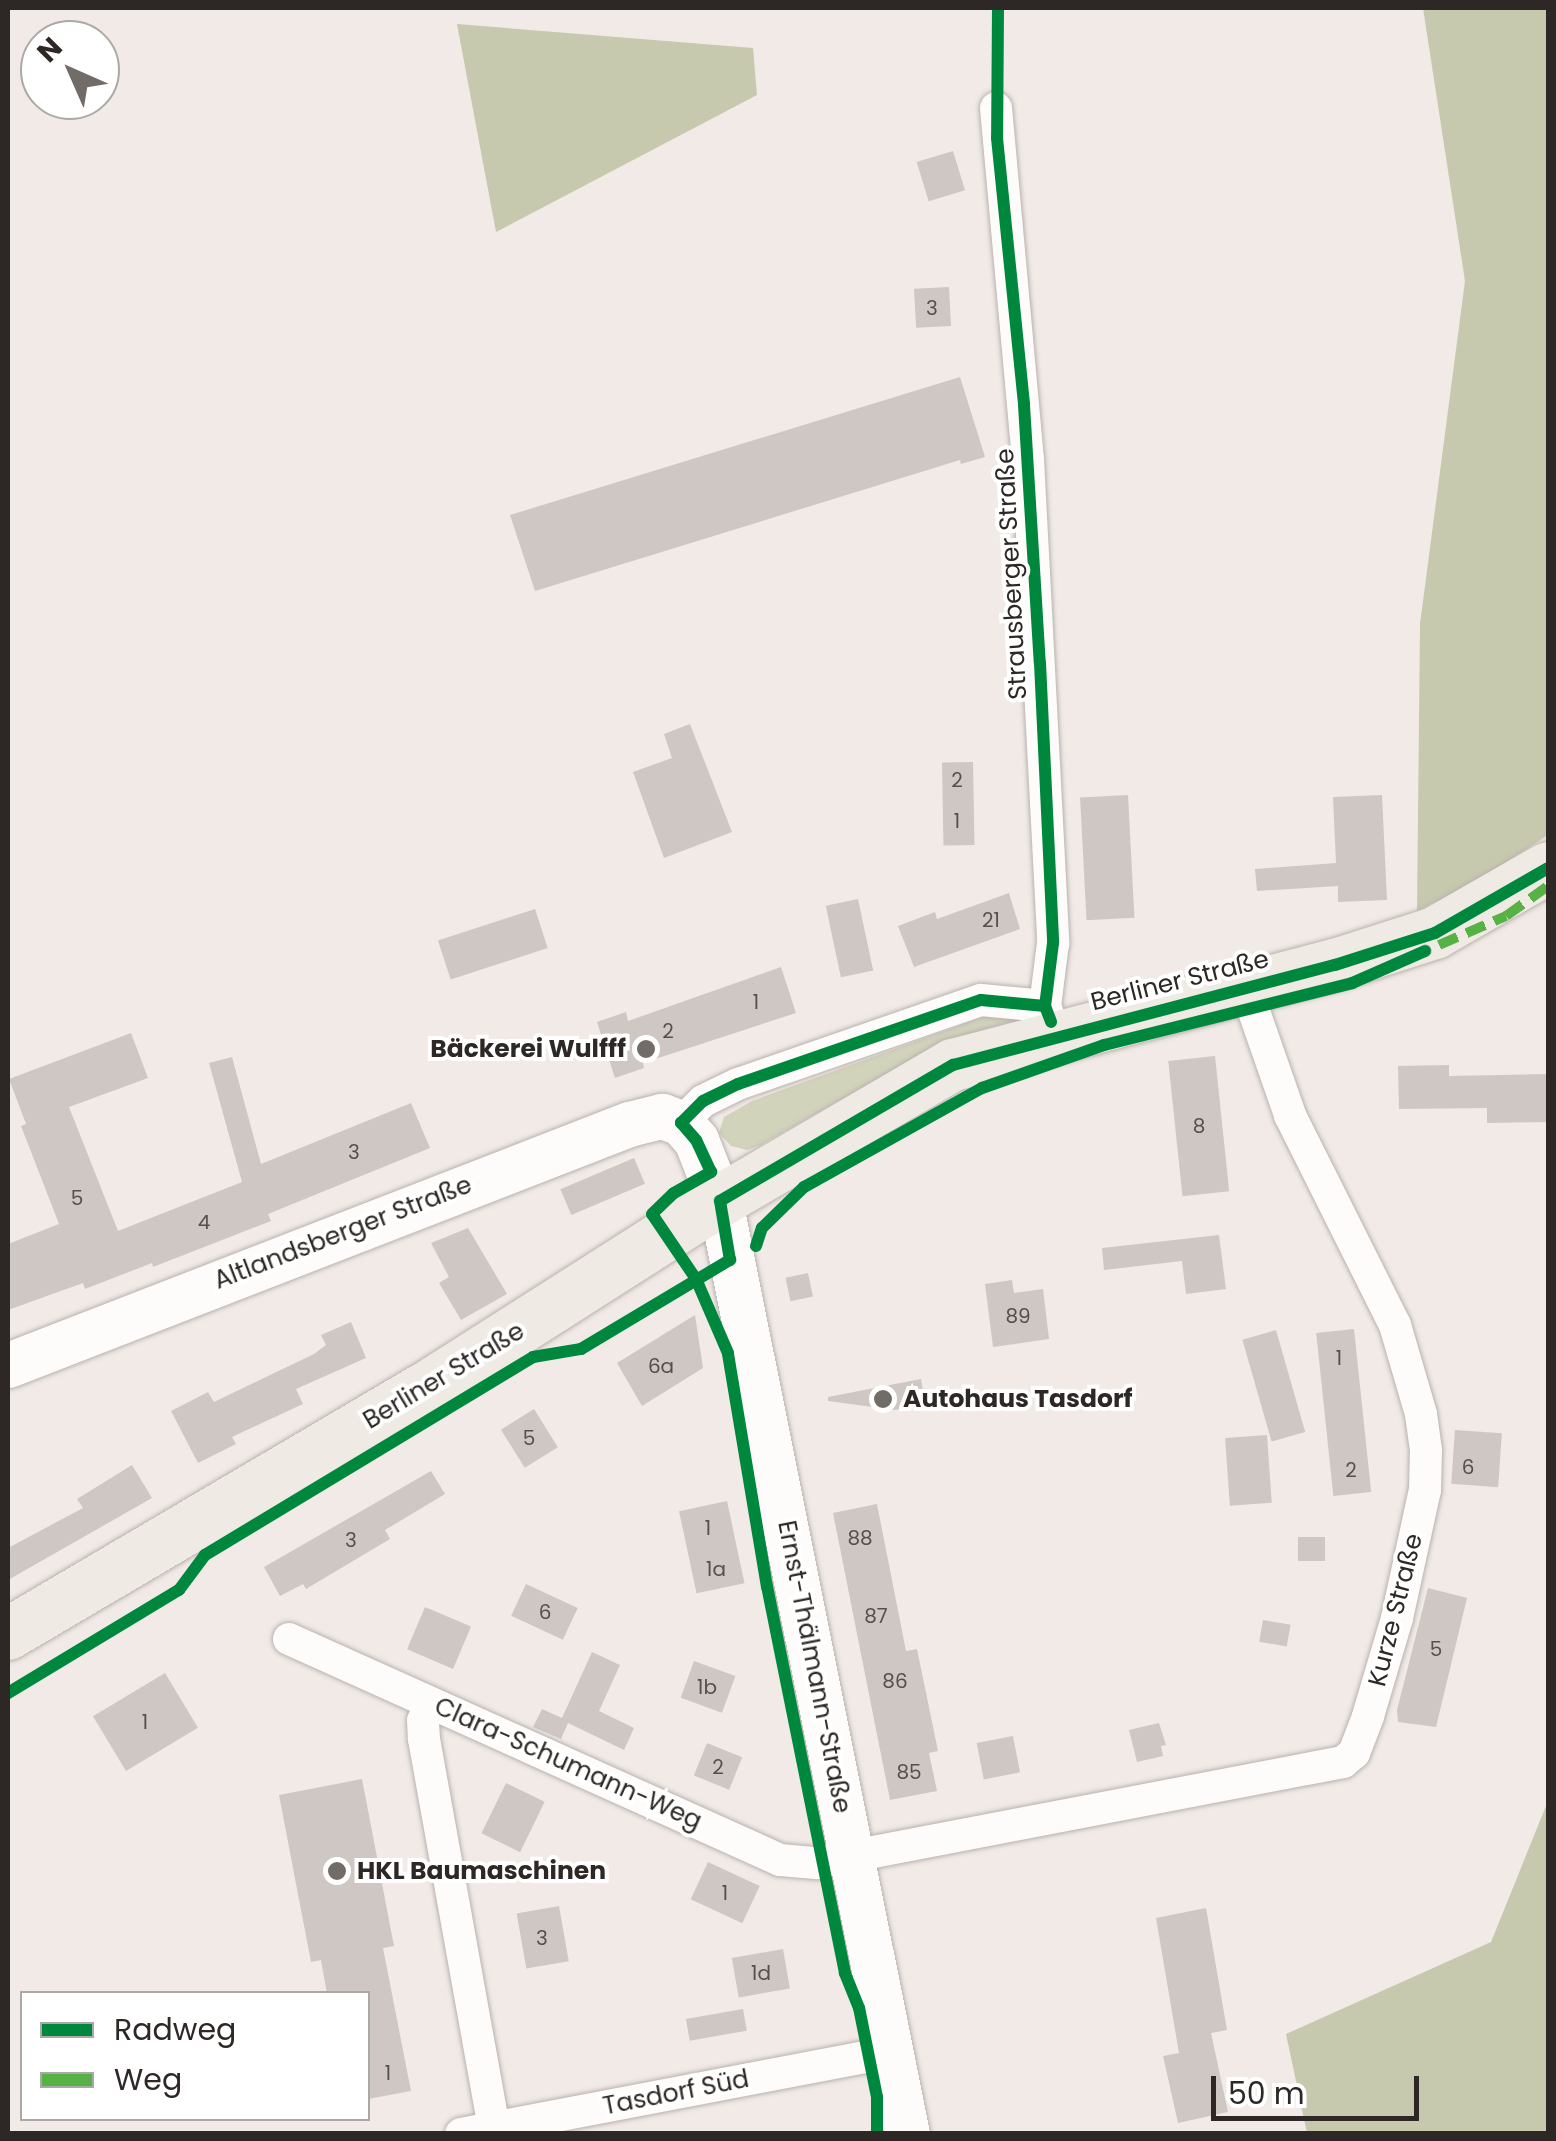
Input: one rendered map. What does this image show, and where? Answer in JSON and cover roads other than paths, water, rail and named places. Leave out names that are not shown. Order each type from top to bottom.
[{"type":"main road","name":"Berliner Straße","points":[[8,1634],[424,1390],[720,1201],[953,1066],[1051,1021],[1334,966],[1435,934],[1548,868]]},
{"type":"main road","name":"Altlandsberger Straße","points":[[8,1366],[621,1127],[662,1116],[681,1122]]},
{"type":"main road","points":[[681,1122],[696,1140],[720,1201]]},
{"type":"main road","name":"Ernst-Thälmann-Straße","points":[[720,1201],[907,2134]]},
{"type":"street","name":"Strausberger Straße","points":[[996,108],[1024,405],[1040,663],[1053,944],[1051,1021]]},
{"type":"street","name":"Kurze Straße","points":[[852,1856],[1322,1767],[1344,1762],[1354,1752],[1397,1618],[1426,1490],[1424,1432],[1396,1325],[1290,1114],[1245,986]]},
{"type":"street","points":[[681,1122],[703,1101],[738,1084],[981,1000],[1051,1021]]},
{"type":"street","name":"Clara-Schumann-Weg","points":[[289,1639],[780,1860],[816,1863],[852,1856]]},
{"type":"street","points":[[430,1703],[423,1721],[424,1740],[494,2128]]},
{"type":"street","name":"Tasdorf Süd","points":[[461,2134],[890,2052]]},
{"type":"place","name":"Bäckerei Wulfff","points":[[646,1049]]},
{"type":"place","name":"Autohaus Tasdorf","points":[[883,1399]]},
{"type":"place","name":"HKL Baumaschinen","points":[[337,1871]]}]
